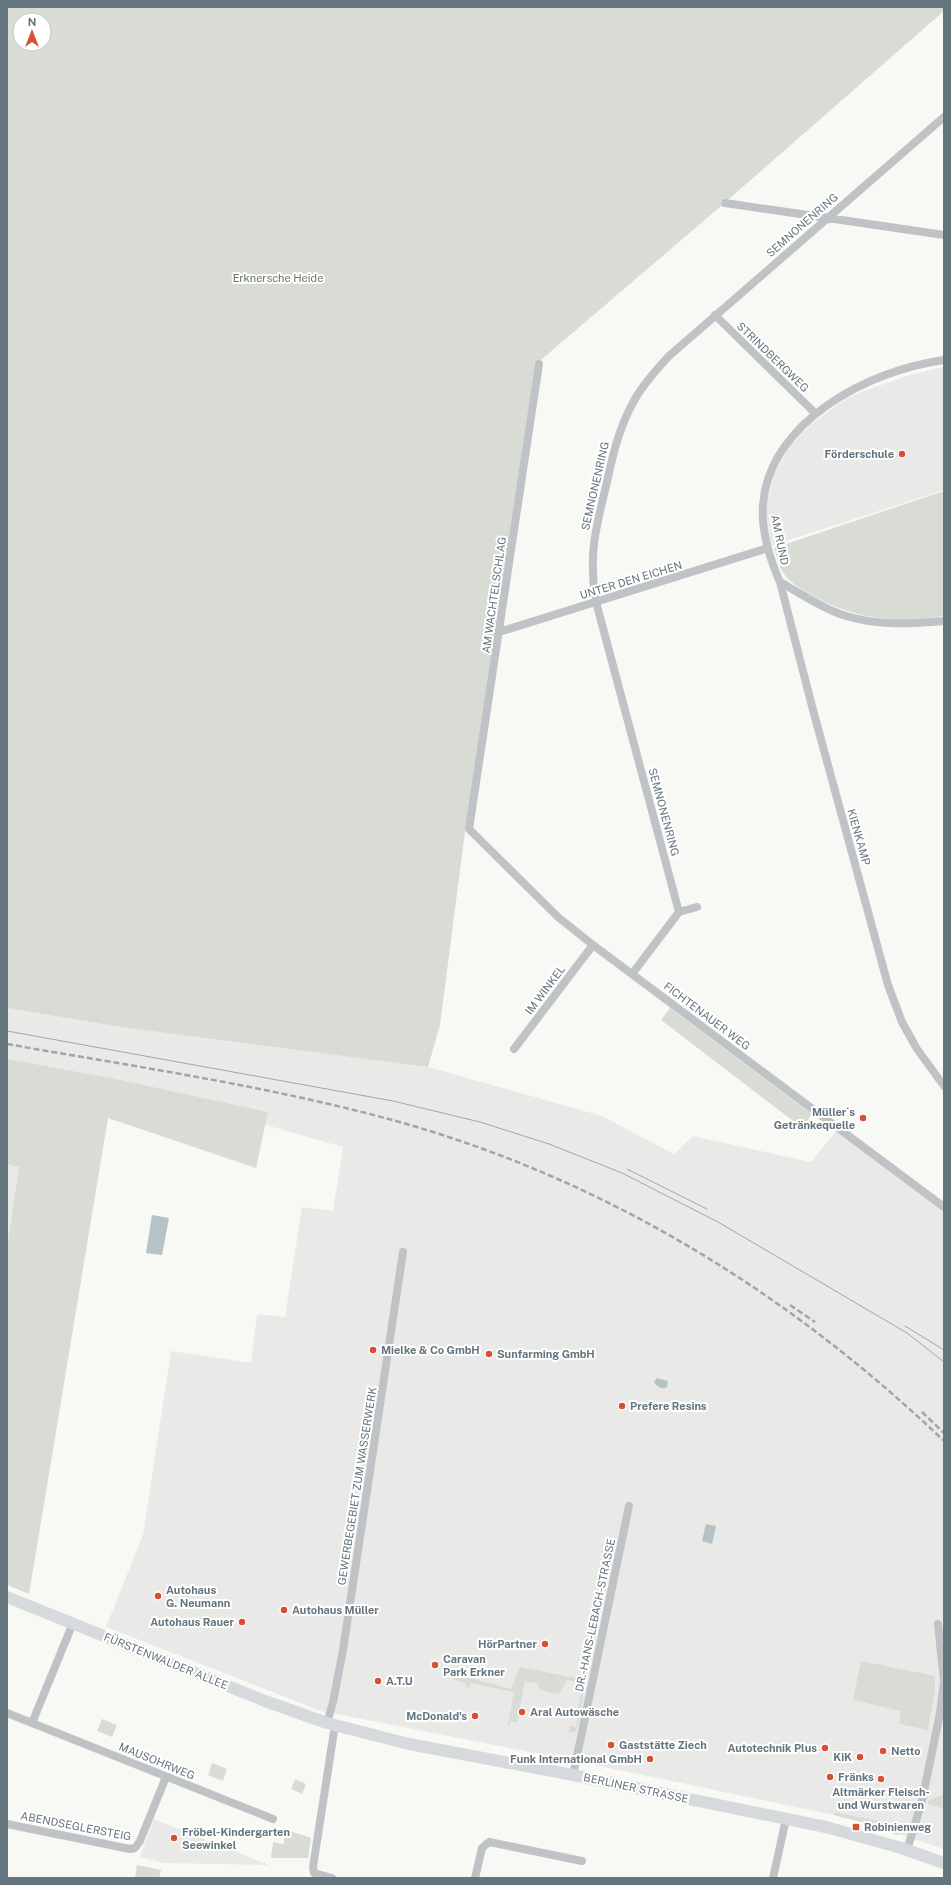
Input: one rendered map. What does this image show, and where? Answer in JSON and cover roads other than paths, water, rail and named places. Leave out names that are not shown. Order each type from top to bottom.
[{"type":"main road","name":"FÜRSTENWALDER ALLEE","points":[[7,1597],[265,1701],[331,1724]]},
{"type":"main road","name":"BERLINER STRASSE","points":[[331,1724],[409,1744],[573,1775],[786,1819],[848,1833],[944,1862]]},
{"type":"street","name":"SEMNONENRING","points":[[679,912],[596,602],[592,563],[593,541],[617,439],[635,398],[651,376],[669,356],[827,217],[944,117]]},
{"type":"street","points":[[725,203],[944,235]]},
{"type":"street","name":"STRINDBERGWEG","points":[[715,315],[816,414]]},
{"type":"street","name":"AM RUND","points":[[944,360],[922,364],[878,378],[838,398],[816,414],[788,442],[778,457],[770,474],[762,507],[768,548],[780,582],[831,610],[861,620],[903,624],[944,621]]},
{"type":"street","name":"AM WACHTELSCHLAG","points":[[469,829],[539,364]]},
{"type":"street","name":"UNTER DEN EICHEN","points":[[499,632],[768,548]]},
{"type":"street","name":"KIENKAMP","points":[[780,582],[805,681],[888,985],[906,1028],[917,1049],[944,1086]]},
{"type":"street","name":"FICHTENAUER WEG","points":[[469,829],[558,917],[593,945],[944,1207]]},
{"type":"street","points":[[632,974],[679,912],[698,907]]},
{"type":"street","name":"IM WINKEL","points":[[514,1049],[593,945]]},
{"type":"street","name":"GEWERBEGEBIET ZUM WASSERWERK","points":[[332,1878],[314,1873],[313,1867],[333,1702],[343,1650],[403,1252]]},
{"type":"street","name":"DR.-HANS-LEBACH-STRASSE","points":[[573,1775],[629,1506]]},
{"type":"street","points":[[32,1723],[73,1623]]},
{"type":"street","points":[[907,1850],[922,1801],[940,1713],[944,1681],[938,1624]]},
{"type":"street","name":"MAUSOHRWEG","points":[[7,1713],[273,1819]]},
{"type":"street","name":"ABENDSEGLERSTEIG","points":[[7,1824],[126,1848],[135,1848],[140,1841],[166,1776]]},
{"type":"street","points":[[773,1878],[786,1819]]},
{"type":"street","points":[[475,1878],[482,1848],[489,1842],[582,1861]]},
{"type":"tram line","points":[[7,1031],[393,1101],[480,1122],[549,1144],[622,1173],[718,1222],[907,1333],[944,1362]]},
{"type":"tram line","points":[[627,1169],[707,1209]]},
{"type":"tram line","points":[[905,1326],[944,1350]]},
{"type":"railway","points":[[7,1044],[203,1078],[300,1097],[396,1121],[473,1145],[547,1175],[620,1208],[690,1247],[757,1290],[822,1336],[884,1387],[944,1441]]},
{"type":"railway","points":[[790,1305],[815,1322]]},
{"type":"railway","points":[[922,1412],[944,1433]]},
{"type":"place","name":"Förderschule","points":[[902,454]]},
{"type":"place","name":"Müller´s Getränkequelle","points":[[863,1118]]},
{"type":"place","name":"Mielke & Co GmbH","points":[[373,1350]]},
{"type":"place","name":"Sunfarming GmbH","points":[[489,1354]]},
{"type":"place","name":"Prefere Resins","points":[[622,1406]]},
{"type":"place","name":"Autohaus G. Neumann","points":[[158,1596]]},
{"type":"place","name":"Autohaus Müller","points":[[284,1610]]},
{"type":"place","name":"Autohaus Rauer","points":[[242,1622]]},
{"type":"place","name":"HörPartner","points":[[545,1644]]},
{"type":"place","name":"Caravan Park Erkner","points":[[435,1665]]},
{"type":"place","name":"A.T.U","points":[[378,1681]]},
{"type":"place","name":"Aral Autowäsche","points":[[522,1712]]},
{"type":"place","name":"McDonald's","points":[[475,1716]]},
{"type":"place","name":"Gaststätte Ziech","points":[[611,1745]]},
{"type":"place","name":"Autotechnik Plus","points":[[825,1748]]},
{"type":"place","name":"Netto","points":[[883,1751]]},
{"type":"place","name":"KiK","points":[[860,1757]]},
{"type":"place","name":"Funk International GmbH","points":[[650,1759]]},
{"type":"place","name":"Fränks","points":[[830,1777]]},
{"type":"place","name":"Altmärker Fleisch- und Wurstwaren","points":[[881,1779]]},
{"type":"place","name":"Robinienweg","points":[[856,1827]]},
{"type":"place","name":"Fröbel-Kindergarten Seewinkel","points":[[174,1838]]},
{"type":"park label","name":"Erknersche Heide","points":[[278,278]]}]
